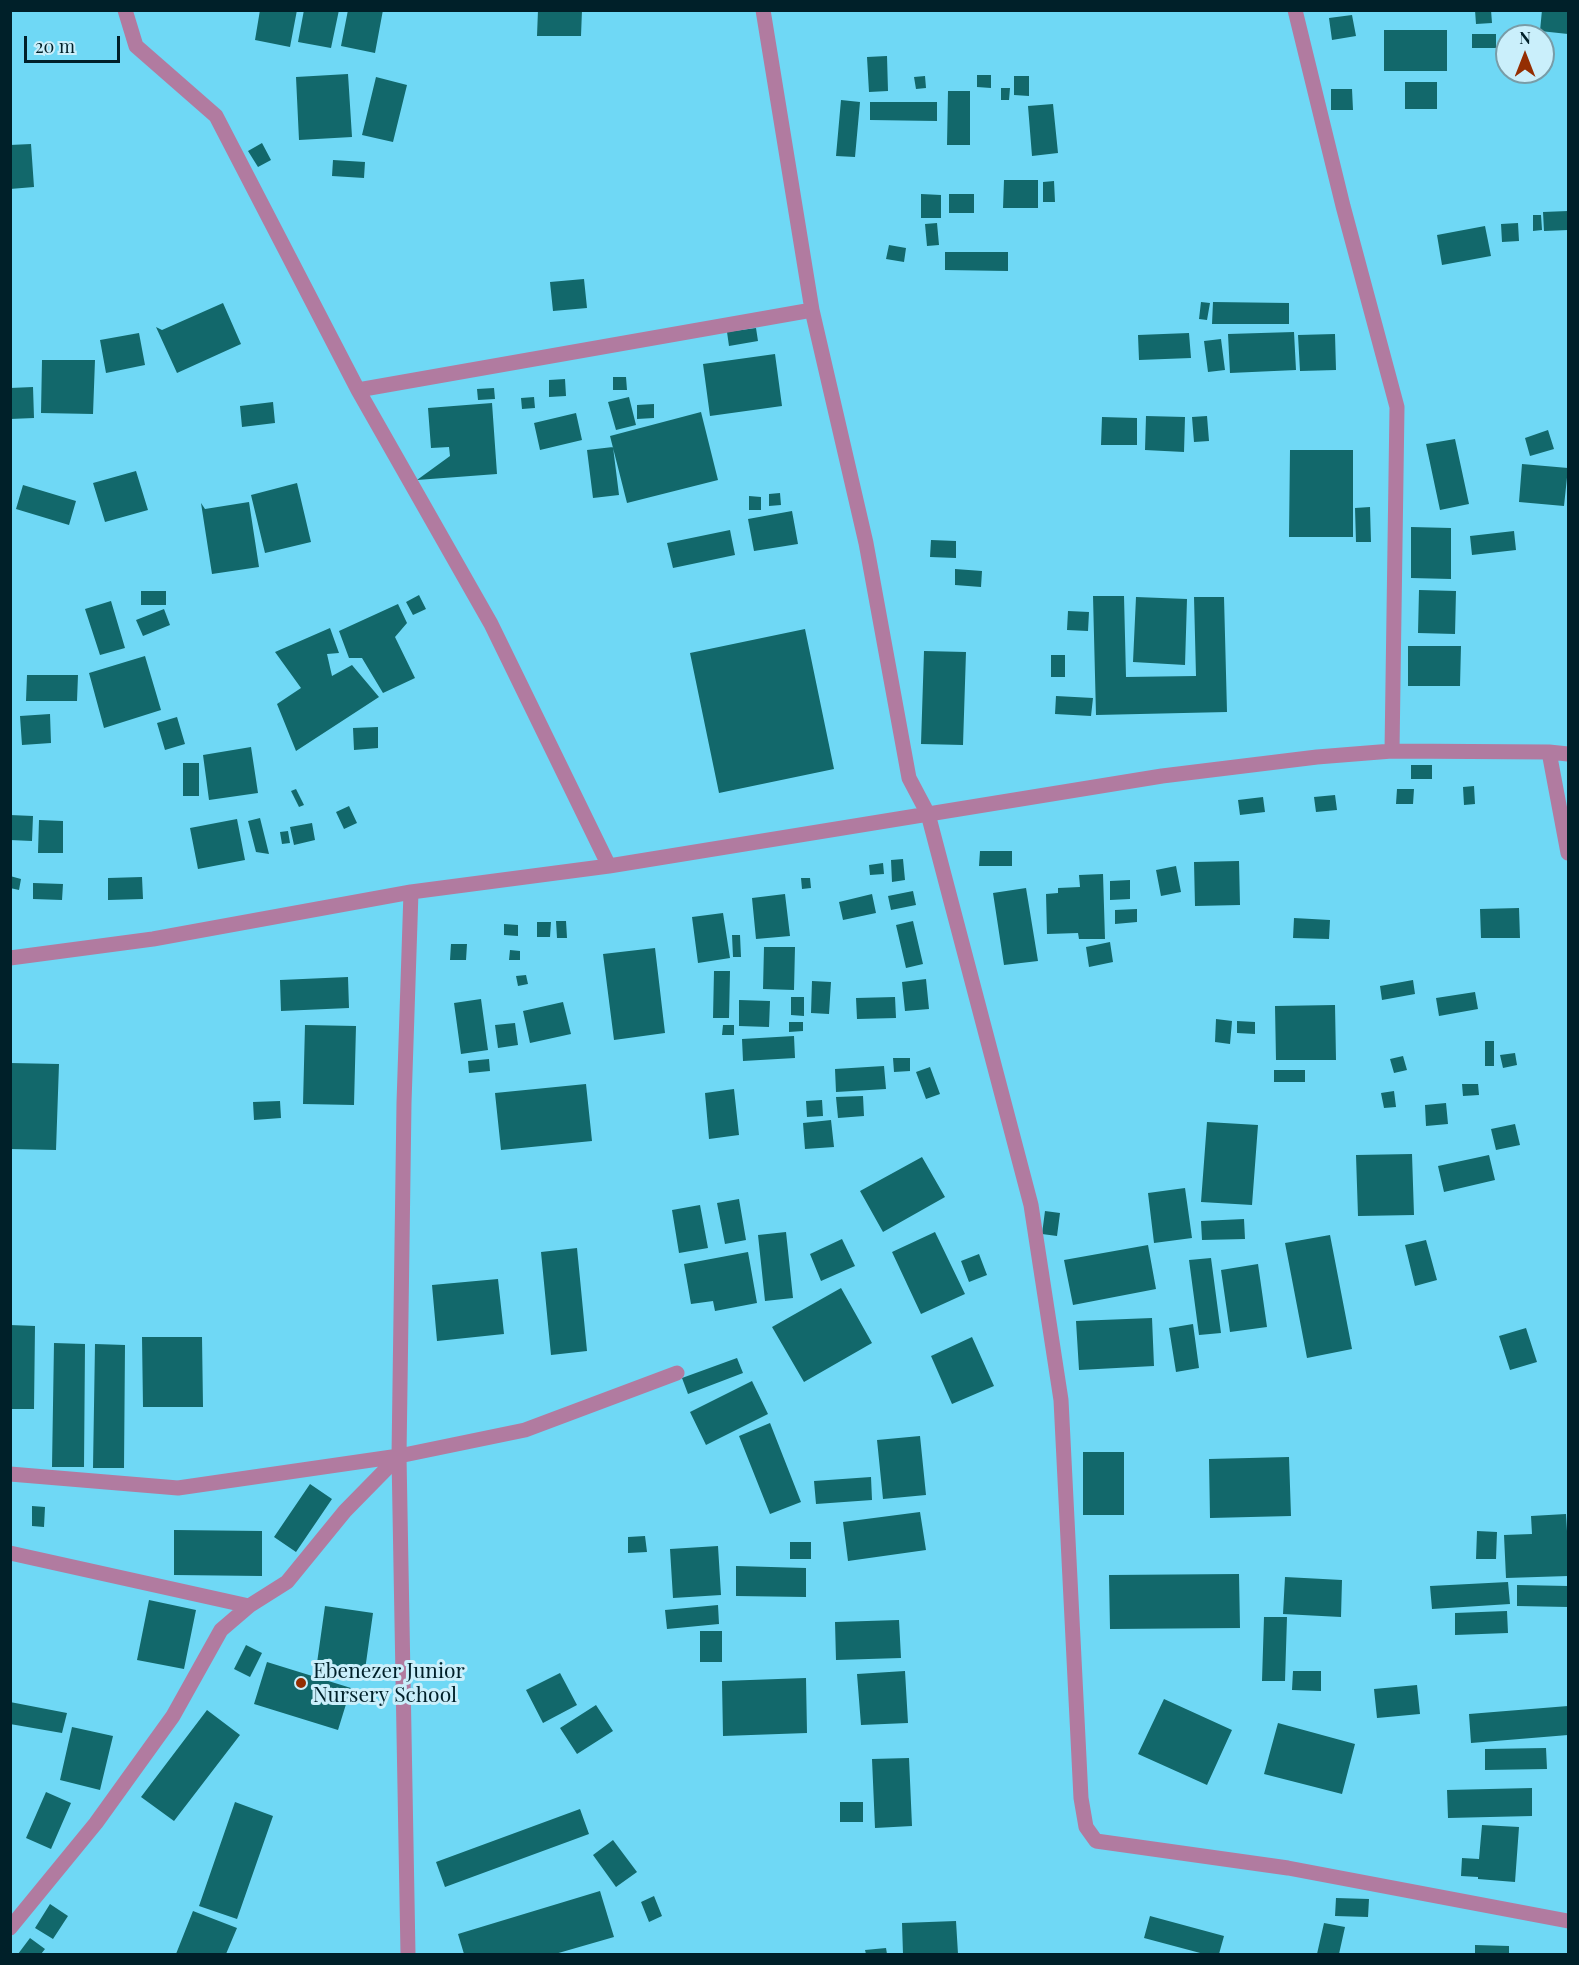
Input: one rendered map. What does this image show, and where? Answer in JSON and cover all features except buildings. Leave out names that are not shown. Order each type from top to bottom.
[{"type":"street","points":[[125,10],[136,46],[216,116],[358,390],[491,624],[609,866]]},
{"type":"street","points":[[763,10],[812,310],[866,543],[909,778],[928,814],[1031,1205],[1061,1400],[1081,1798],[1086,1827],[1096,1841],[1288,1868],[1569,1921]]},
{"type":"street","points":[[1295,10],[1343,206],[1396,407],[1392,751]]},
{"type":"street","points":[[358,390],[812,310]]},
{"type":"street","points":[[10,958],[153,939],[411,892],[609,866],[1162,776],[1317,756],[1392,751],[1569,754]]},
{"type":"street","points":[[1549,752],[1569,853]]},
{"type":"street","points":[[408,1954],[399,1456],[404,1103],[411,892]]},
{"type":"street","points":[[10,1474],[178,1488],[399,1456],[525,1430],[677,1373]]},
{"type":"street","points":[[10,1928],[96,1823],[172,1716],[222,1630],[249,1606],[287,1582],[345,1511],[399,1456]]},
{"type":"street","points":[[10,1553],[249,1606]]},
{"type":"place","name":"Ebenezer Junior Nursery School","points":[[301,1683]]}]
